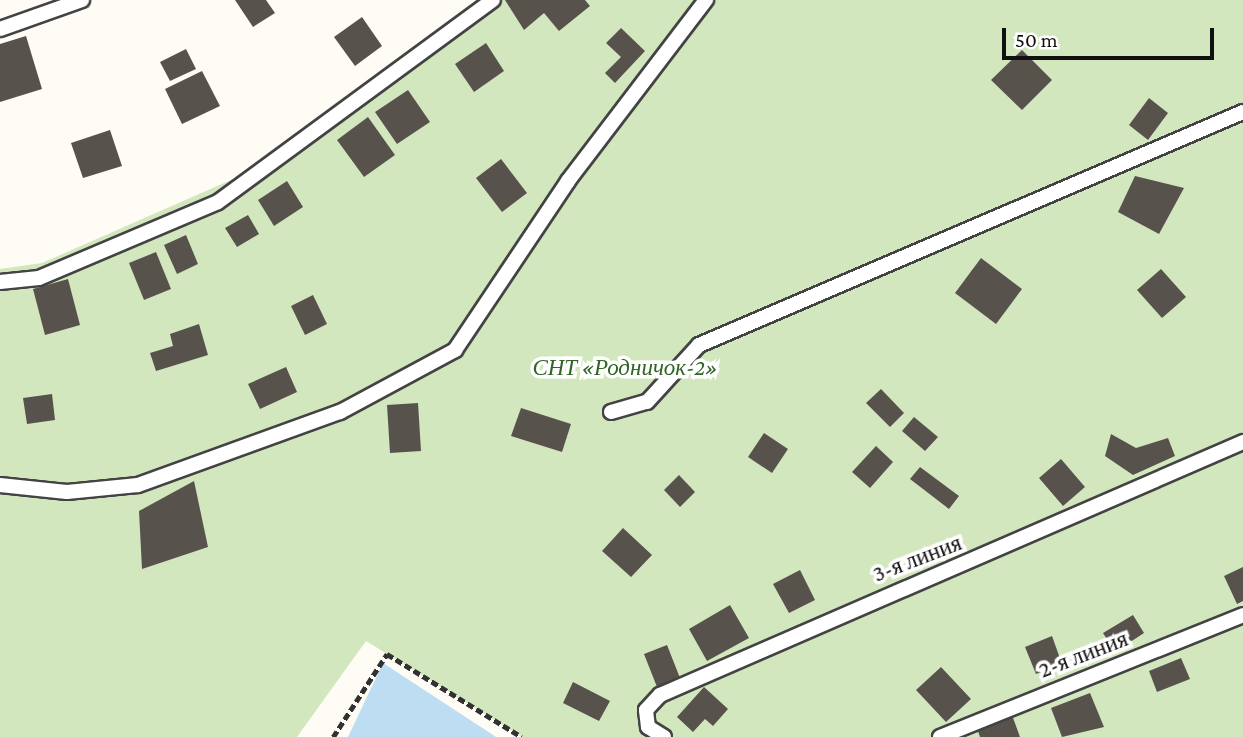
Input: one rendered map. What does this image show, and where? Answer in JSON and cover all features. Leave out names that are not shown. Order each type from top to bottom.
[{"type":"lane","points":[[0,29],[82,0]]},
{"type":"lane","points":[[0,282],[39,278],[218,202],[494,0]]},
{"type":"lane","points":[[0,485],[66,492],[138,485],[340,412],[456,350],[568,181],[706,0]]},
{"type":"lane","points":[[611,412],[647,402],[699,345],[1243,112]]},
{"type":"lane","name":"3-я линия","points":[[664,737],[648,727],[646,710],[660,695],[1243,442]]},
{"type":"lane","name":"2-я линия","points":[[940,737],[1243,615]]},
{"type":"path","points":[[332,737],[387,654],[522,737]]},
{"type":"green space","name":"СНТ «Родничок-2»","points":[[484,0],[1243,0],[1243,737],[522,737],[366,641],[297,737],[0,737],[0,269],[42,263],[274,161]]},
{"type":"water","points":[[383,663],[490,733],[496,737],[348,737]]},
{"type":"building","points":[[235,0],[266,0],[275,13],[253,27]]},
{"type":"building","points":[[505,0],[585,0],[590,6],[559,31],[544,13],[524,30]]},
{"type":"building","points":[[362,17],[382,46],[355,66],[334,37]]},
{"type":"building","points":[[621,28],[645,51],[615,83],[605,73],[621,57],[606,43]]},
{"type":"building","points":[[26,36],[42,89],[0,102],[0,44]]},
{"type":"building","points":[[486,43],[504,71],[474,92],[455,64]]},
{"type":"building","points":[[186,49],[196,69],[170,81],[160,62]]},
{"type":"building","points":[[1022,50],[1052,80],[1022,110],[991,80]]},
{"type":"building","points":[[202,71],[220,106],[182,124],[165,89]]},
{"type":"building","points":[[408,90],[430,122],[397,144],[375,112]]},
{"type":"building","points":[[1149,98],[1168,113],[1148,140],[1129,125]]},
{"type":"building","points":[[368,117],[395,155],[364,177],[337,140]]},
{"type":"building","points":[[110,130],[122,166],[83,178],[71,143]]},
{"type":"building","points":[[501,159],[527,193],[502,212],[476,178]]},
{"type":"building","points":[[1135,176],[1184,188],[1159,234],[1118,212]]},
{"type":"building","points":[[287,181],[303,207],[274,226],[258,200]]},
{"type":"building","points":[[248,215],[259,234],[237,247],[225,228]]},
{"type":"building","points":[[186,235],[198,264],[177,274],[164,245]]},
{"type":"building","points":[[156,252],[171,289],[144,300],[129,263]]},
{"type":"building","points":[[981,258],[1022,289],[996,324],[955,293]]},
{"type":"building","points":[[1161,269],[1186,297],[1162,318],[1137,290]]},
{"type":"building","points":[[68,279],[80,325],[45,335],[33,289]]},
{"type":"building","points":[[313,295],[327,324],[305,335],[291,306]]},
{"type":"building","points":[[199,324],[208,355],[156,371],[150,353],[173,346],[170,334]]},
{"type":"building","points":[[286,367],[297,392],[260,409],[248,384]]},
{"type":"building","points":[[881,389],[904,413],[890,427],[866,403]]},
{"type":"building","points":[[52,394],[55,420],[27,424],[23,398]]},
{"type":"building","points":[[418,403],[421,451],[390,453],[387,405]]},
{"type":"building","points":[[521,408],[571,424],[562,452],[511,436]]},
{"type":"building","points":[[914,417],[938,437],[925,451],[902,431]]},
{"type":"building","points":[[764,433],[788,449],[772,473],[748,457]]},
{"type":"building","points":[[1111,434],[1136,448],[1168,438],[1175,456],[1133,475],[1105,456]]},
{"type":"building","points":[[876,446],[893,462],[870,488],[852,472]]},
{"type":"building","points":[[1061,459],[1085,487],[1063,506],[1039,478]]},
{"type":"building","points":[[920,467],[959,496],[949,509],[910,479]]},
{"type":"building","points":[[679,475],[695,492],[680,507],[664,490]]},
{"type":"building","points":[[194,481],[208,547],[142,569],[139,511]]},
{"type":"building","points":[[623,528],[652,555],[631,577],[602,551]]},
{"type":"building","points":[[1243,567],[1243,601],[1237,604],[1224,576]]},
{"type":"building","points":[[800,570],[815,600],[789,613],[773,584]]},
{"type":"building","points":[[730,605],[749,638],[707,661],[689,629]]},
{"type":"building","points":[[1133,615],[1144,633],[1115,652],[1103,633]]},
{"type":"building","points":[[1052,636],[1062,664],[1036,674],[1025,647]]},
{"type":"building","points":[[667,645],[680,678],[657,687],[644,654]]},
{"type":"building","points":[[1181,658],[1190,679],[1157,692],[1149,671]]},
{"type":"building","points":[[941,667],[971,699],[946,722],[916,690]]},
{"type":"building","points":[[573,682],[610,701],[599,721],[563,703]]},
{"type":"building","points":[[704,687],[728,709],[713,726],[705,719],[693,732],[677,717]]},
{"type":"building","points":[[1090,693],[1104,727],[1062,737],[1051,708]]},
{"type":"building","points":[[1012,715],[1020,737],[980,737],[977,728]]}]
